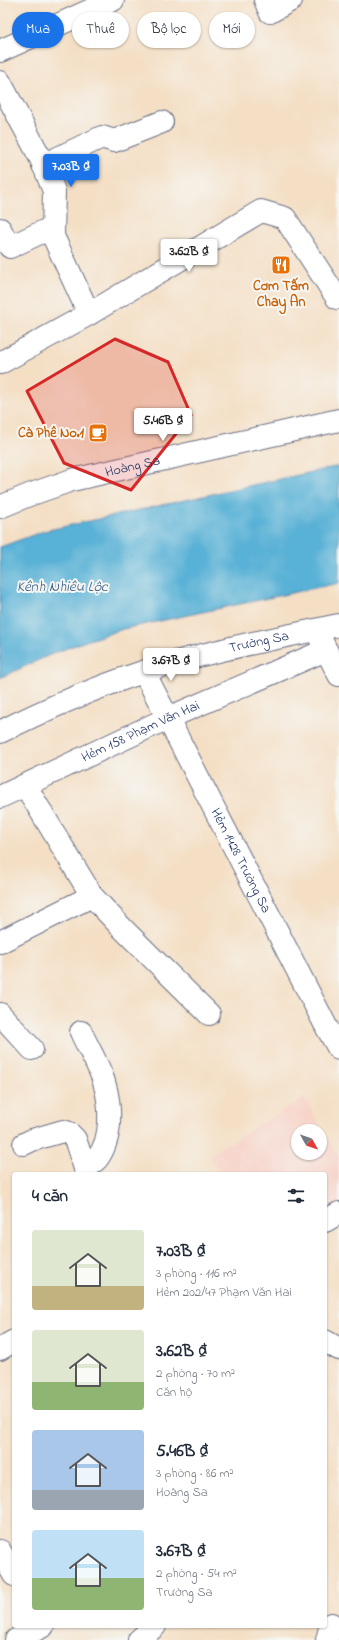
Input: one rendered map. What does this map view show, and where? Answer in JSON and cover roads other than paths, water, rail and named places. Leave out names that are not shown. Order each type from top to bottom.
[{"type":"street","points":[[0,51],[113,0]]},
{"type":"street","points":[[265,0],[270,12],[291,0]]},
{"type":"street","points":[[0,82],[43,165],[54,191],[53,236],[89,314]]},
{"type":"street","points":[[43,165],[102,137],[114,141],[162,122]]},
{"type":"street","points":[[0,363],[89,314],[261,212],[285,218],[337,298],[339,298]]},
{"type":"street","points":[[0,229],[10,247],[44,231],[53,236]]},
{"type":"street","name":"Hoàng Sa","points":[[0,507],[72,480],[339,420]]},
{"type":"street","name":"Trường Sa","points":[[0,732],[73,698],[144,672],[229,648],[339,625]]},
{"type":"street","points":[[316,630],[339,675]]},
{"type":"street","name":"Hẻm 158 Phạm Văn Hai","points":[[0,797],[168,718],[326,650]]},
{"type":"street","name":"Hẻm 1428 Trường Sa","points":[[144,672],[327,1028],[339,1048]]},
{"type":"street","points":[[25,785],[92,896],[122,928],[209,1014]]},
{"type":"street","points":[[0,942],[92,896]]},
{"type":"street","points":[[0,1014],[32,1049]]},
{"type":"street","points":[[24,1144],[32,1140],[63,1131],[69,1133],[75,1139],[86,1171],[96,1160],[105,1145],[109,1122],[107,1098],[103,1080],[80,1032]]},
{"type":"street","points":[[327,1220],[339,1213]]},
{"type":"street","points":[[0,1349],[12,1342]]},
{"type":"street","points":[[327,1342],[339,1349]]},
{"type":"street","points":[[0,1551],[12,1572]]},
{"type":"street","points":[[16,1640],[39,1628]]},
{"type":"street","points":[[44,1628],[51,1640]]},
{"type":"street","points":[[139,1640],[153,1628]]},
{"type":"water","name":"Kênh Nhiêu Lộc","points":[[339,466],[339,583],[123,629],[54,653],[0,678],[0,547],[44,531]]},
{"type":"place","name":"Cơm Tấm Chay An","points":[[281,265]]},
{"type":"place","name":"Cà Phê No.1","points":[[98,433]]}]
